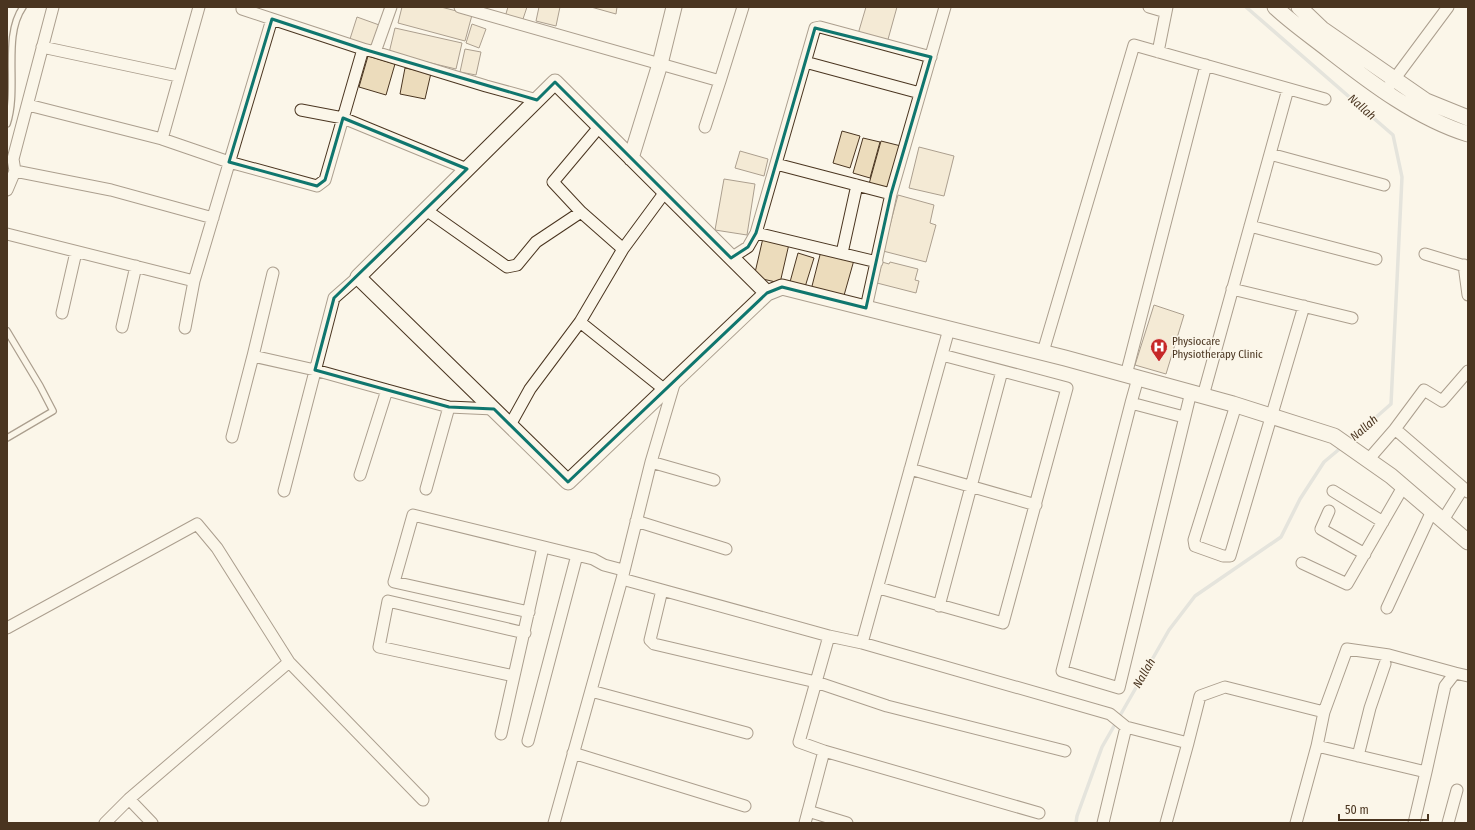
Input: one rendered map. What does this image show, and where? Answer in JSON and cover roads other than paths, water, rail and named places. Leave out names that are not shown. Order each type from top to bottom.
[{"type":"street","points":[[7,190],[15,171],[13,159],[53,7]]},
{"type":"street","points":[[162,139],[178,76],[199,7]]},
{"type":"street","points":[[375,52],[391,7]]},
{"type":"street","points":[[460,7],[720,81]]},
{"type":"street","points":[[631,158],[660,64],[674,7]]},
{"type":"street","points":[[705,127],[743,7]]},
{"type":"street","points":[[866,308],[891,194],[945,7]]},
{"type":"street","points":[[1149,7],[1166,10],[1158,52]]},
{"type":"street","points":[[1275,7],[1298,27],[1385,92],[1424,114],[1468,134]]},
{"type":"street","points":[[1385,92],[1448,7]]},
{"type":"street","points":[[239,8],[363,49],[537,100]]},
{"type":"street","points":[[1298,27],[1306,10],[1322,28],[1394,80],[1426,101],[1468,118]]},
{"type":"street","points":[[185,328],[194,280],[272,19]]},
{"type":"street","points":[[732,258],[748,247],[756,233],[815,28],[820,27],[931,57]]},
{"type":"street","points":[[1043,352],[1134,45],[1325,99]]},
{"type":"street","points":[[42,47],[178,76]]},
{"type":"street","points":[[28,105],[162,139],[229,162],[317,186],[325,180],[363,49]]},
{"type":"street","points":[[805,62],[920,93]]},
{"type":"street","points":[[1206,65],[1132,376],[1131,403],[1062,671],[1119,688],[1184,417],[1197,394],[1232,289],[1288,89]]},
{"type":"street","points":[[284,491],[334,298],[358,277],[555,82],[767,293]]},
{"type":"street","points":[[301,110],[343,118],[466,169]]},
{"type":"street","points":[[600,126],[553,182],[581,212],[623,249]]},
{"type":"street","points":[[1270,154],[1384,185]]},
{"type":"street","points":[[776,164],[891,194]]},
{"type":"street","points":[[15,171],[112,190],[213,218]]},
{"type":"street","points":[[842,253],[857,185]]},
{"type":"street","points":[[510,425],[530,389],[580,322],[623,249],[665,192]]},
{"type":"street","points":[[426,210],[507,267],[517,265],[536,242],[581,212]]},
{"type":"street","points":[[1250,226],[1376,259]]},
{"type":"street","points":[[756,233],[877,262]]},
{"type":"street","points":[[7,234],[194,280]]},
{"type":"street","points":[[62,313],[76,252]]},
{"type":"street","points":[[1425,254],[1466,266],[1468,294]]},
{"type":"street","points":[[122,327],[136,266]]},
{"type":"street","points":[[232,438],[273,273]]},
{"type":"street","points":[[358,277],[568,482],[767,293],[782,286],[1132,376],[1236,405],[1334,436],[1403,487],[1468,542]]},
{"type":"street","points":[[1232,289],[1352,318]]},
{"type":"street","points":[[1236,405],[1194,540],[1195,546],[1223,556],[1230,556],[1273,416],[1304,306]]},
{"type":"street","points":[[580,322],[670,386]]},
{"type":"street","points":[[862,643],[879,588],[910,468],[949,328]]},
{"type":"street","points":[[879,588],[1003,623],[1036,505],[1067,388],[942,355]]},
{"type":"street","points":[[253,356],[316,370],[449,407],[494,409]]},
{"type":"street","points":[[939,606],[1002,370]]},
{"type":"street","points":[[1368,460],[1424,390],[1442,401],[1468,371]]},
{"type":"street","points":[[556,822],[573,753],[636,521],[670,386]]},
{"type":"street","points":[[360,475],[387,390]]},
{"type":"street","points":[[1131,403],[1184,417]]},
{"type":"street","points":[[426,489],[449,407]]},
{"type":"street","points":[[1387,608],[1437,516],[1466,490],[1395,428]]},
{"type":"street","points":[[651,462],[714,480]]},
{"type":"street","points":[[910,468],[1036,505]]},
{"type":"street","points":[[1302,563],[1347,584],[1403,487]]},
{"type":"street","points":[[1333,491],[1383,522]]},
{"type":"street","points":[[1329,511],[1321,530],[1365,554]]},
{"type":"street","points":[[514,676],[379,647],[388,601],[413,515],[593,558],[604,565],[623,570],[662,590],[829,636],[862,643],[1110,714],[1126,727],[1188,743]]},
{"type":"street","points":[[636,521],[726,549]]},
{"type":"street","points":[[7,628],[196,524],[216,548],[289,662],[423,800]]},
{"type":"street","points":[[501,734],[525,632],[542,547]]},
{"type":"street","points":[[528,741],[577,555]]},
{"type":"street","points":[[394,582],[529,612]]},
{"type":"street","points":[[662,590],[650,640],[654,644],[816,682],[887,706],[1065,751]]},
{"type":"street","points":[[388,601],[525,632]]},
{"type":"street","points":[[829,636],[798,742],[824,751],[1039,813]]},
{"type":"street","points":[[1296,823],[1317,746],[1324,712],[1347,649],[1389,655],[1468,676]]},
{"type":"street","points":[[106,823],[129,799],[289,662]]},
{"type":"street","points":[[1358,756],[1370,708],[1385,664]]},
{"type":"street","points":[[1414,823],[1445,686],[1455,673]]},
{"type":"street","points":[[1166,823],[1200,696],[1225,688],[1324,712]]},
{"type":"street","points":[[591,691],[747,733]]},
{"type":"street","points":[[1103,823],[1126,727]]},
{"type":"street","points":[[1317,746],[1426,772]]},
{"type":"street","points":[[805,823],[824,751]]},
{"type":"street","points":[[573,753],[745,806]]},
{"type":"street","points":[[1448,823],[1457,790]]},
{"type":"street","points":[[129,799],[152,823]]},
{"type":"street","points":[[808,812],[846,823]]},
{"type":"lane","points":[[7,124],[13,81],[12,33],[15,22],[23,7]]},
{"type":"lane","points":[[7,331],[53,411],[7,438]]},
{"type":"waterway","name":"Nallah","points":[[1246,7],[1393,135],[1402,177],[1391,404],[1348,442]]},
{"type":"waterway","name":"Nallah","points":[[1076,823],[1077,816],[1102,747],[1169,630],[1195,596],[1281,537],[1300,499],[1324,462],[1343,446]]},
{"type":"place","name":"Physiocare Physiotherapy Clinic","points":[[1159,362]]}]
